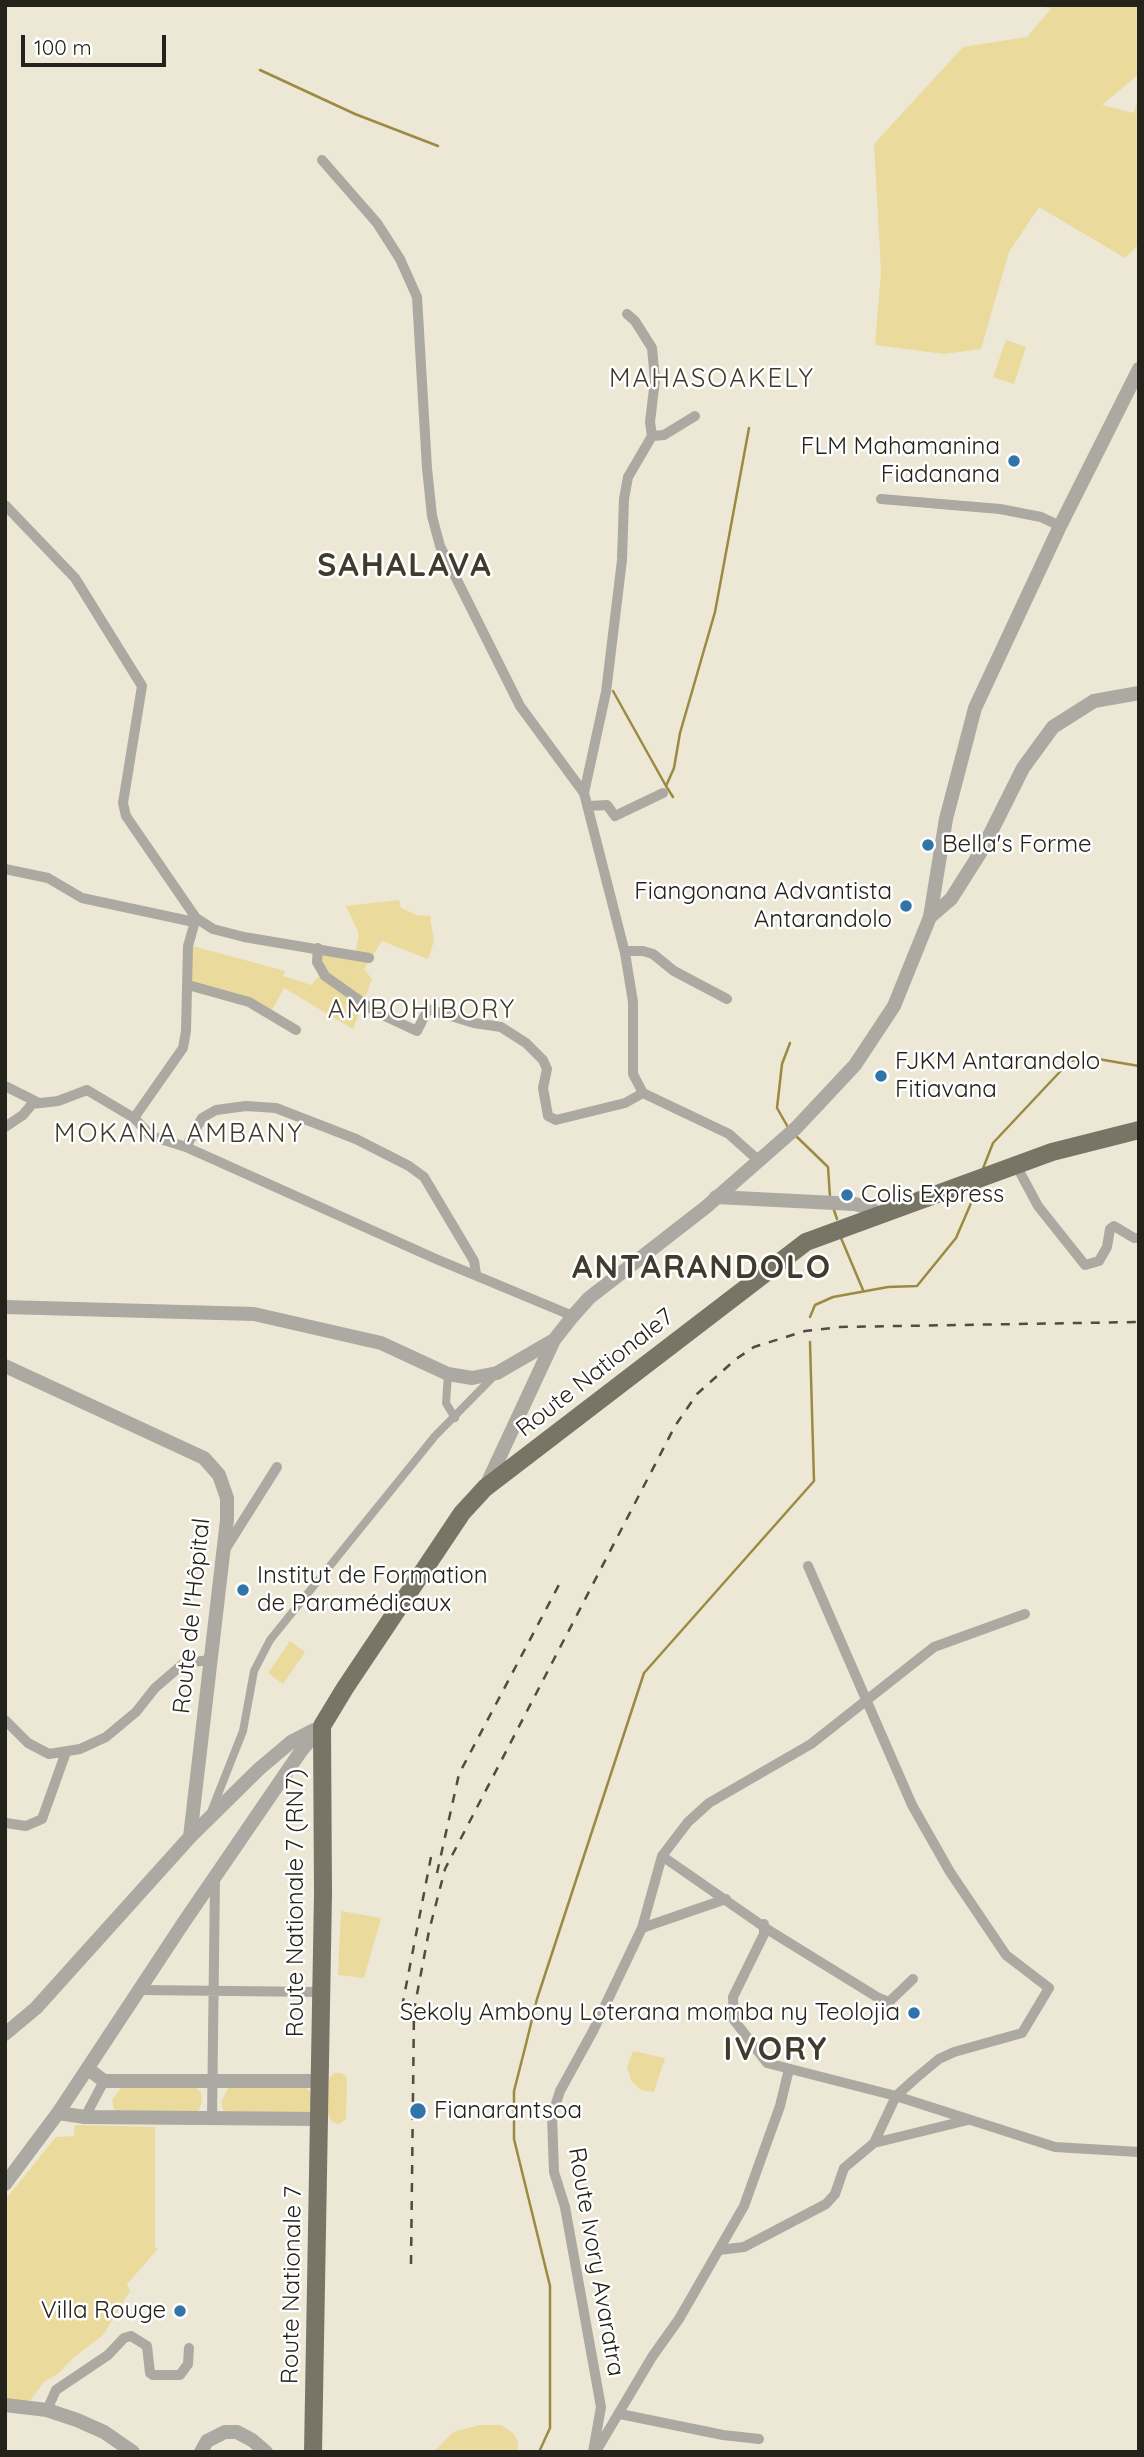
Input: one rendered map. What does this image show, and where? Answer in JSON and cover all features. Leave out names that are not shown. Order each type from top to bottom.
[{"type":"main road","points":[[879,1214],[1096,1138],[1139,1130]]},
{"type":"main road","name":"Route Nationale7","points":[[485,1488],[806,1242],[879,1214]]},
{"type":"main road","points":[[322,1726],[462,1513],[485,1488]]},
{"type":"main road","name":"Route Nationale 7 (RN7)","points":[[318,2119],[322,1726]]},
{"type":"main road","name":"Route Nationale 7","points":[[313,2452],[318,2119]]},
{"type":"street","points":[[322,160],[377,223],[400,259],[417,297],[427,468],[432,516],[440,546],[520,706],[584,793],[589,806],[626,955],[633,1002],[633,1074],[643,1093],[729,1134],[758,1160]]},
{"type":"street","points":[[584,793],[606,692],[622,560],[624,499],[628,477],[652,436],[650,422],[655,380],[652,348],[635,321],[626,314]]},
{"type":"street","points":[[485,1488],[554,1340],[573,1316],[589,1298],[716,1197],[792,1132],[855,1066],[894,1006],[930,917],[946,820],[966,733],[1060,526],[1139,369]]},
{"type":"street","points":[[652,436],[664,435],[695,416]]},
{"type":"street","points":[[881,499],[1000,509],[1041,517],[1060,526]]},
{"type":"street","points":[[5,505],[75,578],[142,686],[122,803],[127,816],[195,920],[188,946],[183,1048],[134,1118]]},
{"type":"street","points":[[930,917],[951,899],[982,850],[1023,768],[1052,727],[1094,701],[1139,693]]},
{"type":"street","points":[[589,806],[607,804],[615,816],[663,793]]},
{"type":"street","points":[[5,869],[48,878],[82,898],[195,920],[213,929],[244,937],[369,958]]},
{"type":"street","points":[[318,948],[317,962],[325,976],[376,1012],[417,1031],[428,1009],[474,1024],[500,1027],[526,1043],[543,1059],[547,1069],[543,1088],[548,1116],[556,1120],[625,1103],[643,1093]]},
{"type":"street","points":[[626,955],[643,950],[653,954],[674,971],[727,999]]},
{"type":"street","points":[[188,985],[249,1002],[296,1030]]},
{"type":"street","points":[[5,1086],[39,1103]]},
{"type":"street","points":[[5,1127],[23,1115],[32,1104],[58,1101],[87,1090],[134,1118],[151,1136],[186,1147],[573,1316]]},
{"type":"street","points":[[186,1147],[202,1118],[216,1110],[246,1106],[276,1108],[356,1139],[409,1166],[424,1177],[474,1261],[476,1274]]},
{"type":"street","points":[[1016,1165],[1038,1206],[1085,1265],[1099,1261],[1107,1247],[1110,1228],[1114,1226],[1133,1238],[1139,1238]]},
{"type":"street","points":[[716,1197],[855,1204],[879,1214]]},
{"type":"street","points":[[5,1307],[254,1314],[401,1350],[448,1374],[472,1378],[497,1373]]},
{"type":"street","points":[[207,1822],[243,1731],[254,1671],[270,1640],[435,1436],[497,1373],[554,1340]]},
{"type":"street","name":"Route de l'Hôpital","points":[[5,1366],[204,1458],[219,1475],[227,1498],[225,1549],[190,1837]]},
{"type":"street","points":[[448,1374],[446,1404],[455,1418]]},
{"type":"street","points":[[225,1549],[277,1467]]},
{"type":"street","points":[[719,2250],[744,2248],[826,2204],[835,2193],[844,2168],[874,2143],[896,2096],[939,2059],[1022,2032],[1049,1988],[1006,1955],[950,1872],[912,1805],[808,1566]]},
{"type":"street","name":"Route Ivory Avaratra","points":[[594,2452],[601,2407],[565,2207],[554,2172],[552,2116],[560,2091],[593,2031],[642,1928],[662,1856],[688,1822],[709,1803],[811,1744],[934,1647],[1024,1614]]},
{"type":"street","points":[[5,1720],[37,1749],[49,1754],[66,1752],[106,1737],[184,1663],[210,1661]]},
{"type":"street","points":[[5,2034],[36,2008],[190,1837],[258,1769],[291,1742],[322,1726]]},
{"type":"street","points":[[5,2184],[58,2113],[301,1751],[322,1726]]},
{"type":"street","points":[[6,1823],[26,1826],[42,1818],[66,1752]]},
{"type":"street","points":[[662,1856],[877,1997],[889,2002],[913,1979]]},
{"type":"street","points":[[212,2118],[215,1879]]},
{"type":"street","points":[[642,1928],[726,1899]]},
{"type":"street","points":[[764,1924],[764,1934],[733,1997],[734,2020],[766,2063],[896,2096],[1055,2147],[1139,2152]]},
{"type":"street","points":[[140,1990],[321,1992]]},
{"type":"street","points":[[88,2069],[104,2081],[319,2081]]},
{"type":"street","points":[[594,2452],[620,2414],[744,2206],[788,2080],[789,2069]]},
{"type":"street","points":[[85,2117],[104,2081]]},
{"type":"street","points":[[58,2113],[85,2117],[318,2119]]},
{"type":"street","points":[[874,2143],[970,2120]]},
{"type":"street","points":[[47,2410],[56,2390],[108,2356],[124,2339],[131,2336],[147,2346],[150,2373],[153,2375],[180,2375],[188,2364],[189,2348]]},
{"type":"street","points":[[5,2405],[47,2410],[104,2432],[132,2452]]},
{"type":"street","points":[[620,2414],[723,2435],[759,2439]]},
{"type":"street","points":[[201,2452],[207,2441],[226,2432],[237,2432],[266,2452]]},
{"type":"shaded area","points":[[1039,5],[1139,5],[1139,74],[1102,105],[1134,113],[1139,93],[1139,244],[1125,258],[1039,207],[1009,252],[981,349],[944,354],[875,345],[881,272],[874,144],[963,47],[1027,37],[1051,9]]},
{"type":"shaded area","points":[[1006,340],[1026,347],[1014,384],[993,377]]},
{"type":"shaded area","points":[[399,900],[401,908],[417,915],[430,916],[434,941],[428,959],[382,941],[364,969],[372,979],[353,1029],[284,988],[271,1012],[190,984],[189,945],[285,971],[283,976],[311,985],[322,973],[307,947],[355,954],[359,934],[346,906]]},
{"type":"shaded area","points":[[290,1641],[305,1652],[283,1684],[268,1673]]},
{"type":"shaded area","points":[[341,1911],[381,1918],[364,1978],[338,1975]]},
{"type":"shaded area","points":[[633,2051],[665,2058],[654,2092],[641,2090],[632,2082],[627,2067]]},
{"type":"shaded area","points":[[334,2073],[342,2073],[347,2078],[346,2119],[339,2124],[332,2122],[328,2115],[329,2079]]},
{"type":"shaded area","points":[[194,2086],[201,2092],[202,2101],[199,2110],[192,2115],[121,2115],[114,2109],[112,2100],[122,2087]]},
{"type":"shaded area","points":[[229,2087],[306,2087],[312,2093],[312,2111],[304,2116],[230,2114],[223,2110],[221,2102]]},
{"type":"shaded area","points":[[75,2125],[155,2127],[155,2247],[158,2249],[127,2284],[130,2291],[103,2335],[73,2358],[59,2373],[44,2382],[29,2402],[5,2398],[5,2200],[56,2137],[74,2136]]},
{"type":"shaded area","points":[[480,2425],[501,2425],[513,2433],[518,2442],[517,2452],[434,2452],[453,2432]]},
{"type":"waterway","points":[[260,70],[355,114],[438,146]]},
{"type":"waterway","points":[[673,797],[666,786],[674,768],[680,733],[715,612],[749,428]]},
{"type":"waterway","points":[[613,691],[666,786]]},
{"type":"waterway","points":[[789,1129],[777,1108],[782,1064],[790,1043]]},
{"type":"waterway","points":[[982,1171],[993,1143],[1070,1061],[1092,1058],[1139,1066]]},
{"type":"waterway","points":[[796,1136],[828,1167],[830,1197]]},
{"type":"waterway","points":[[810,1317],[815,1305],[833,1297],[888,1287],[917,1286],[956,1238],[978,1187]]},
{"type":"waterway","points":[[833,1207],[837,1219]]},
{"type":"waterway","points":[[841,1238],[863,1290]]},
{"type":"waterway","points":[[539,2452],[550,2428],[550,2286],[514,2139],[514,2091],[537,1999],[644,1673],[814,1481],[810,1342]]},
{"type":"railway","points":[[411,2264],[414,2010],[429,1931],[445,1869],[675,1426],[697,1394],[736,1359],[754,1347],[805,1331],[840,1327],[1139,1322]]},
{"type":"railway","points":[[437,1873],[459,1774],[562,1579]]},
{"type":"railway","points":[[402,2007],[431,1857]]},
{"type":"place","name":"FLM Mahamanina Fiadanana","points":[[1014,461]]},
{"type":"place","name":"Bella's Forme","points":[[928,845]]},
{"type":"place","name":"Fiangonana Advantista Antarandolo","points":[[906,906]]},
{"type":"place","name":"FJKM Antarandolo Fitiavana","points":[[881,1076]]},
{"type":"place","name":"Colis Express","points":[[847,1195]]},
{"type":"place","name":"Institut de Formation de Paramédicaux","points":[[243,1590]]},
{"type":"place","name":"Sekoly Ambony Loterana momba ny Teolojia","points":[[914,2013]]},
{"type":"place","name":"Fianarantsoa","points":[[418,2111]]},
{"type":"place","name":"Villa Rouge","points":[[180,2311]]},
{"type":"district","name":"MAHASOAKELY","points":[[712,379]]},
{"type":"district","name":"SAHALAVA","points":[[405,566]]},
{"type":"district","name":"AMBOHIBORY","points":[[422,1010]]},
{"type":"district","name":"MOKANA AMBANY","points":[[179,1134]]},
{"type":"district","name":"ANTARANDOLO","points":[[702,1268]]},
{"type":"district","name":"IVORY","points":[[776,2050]]}]
